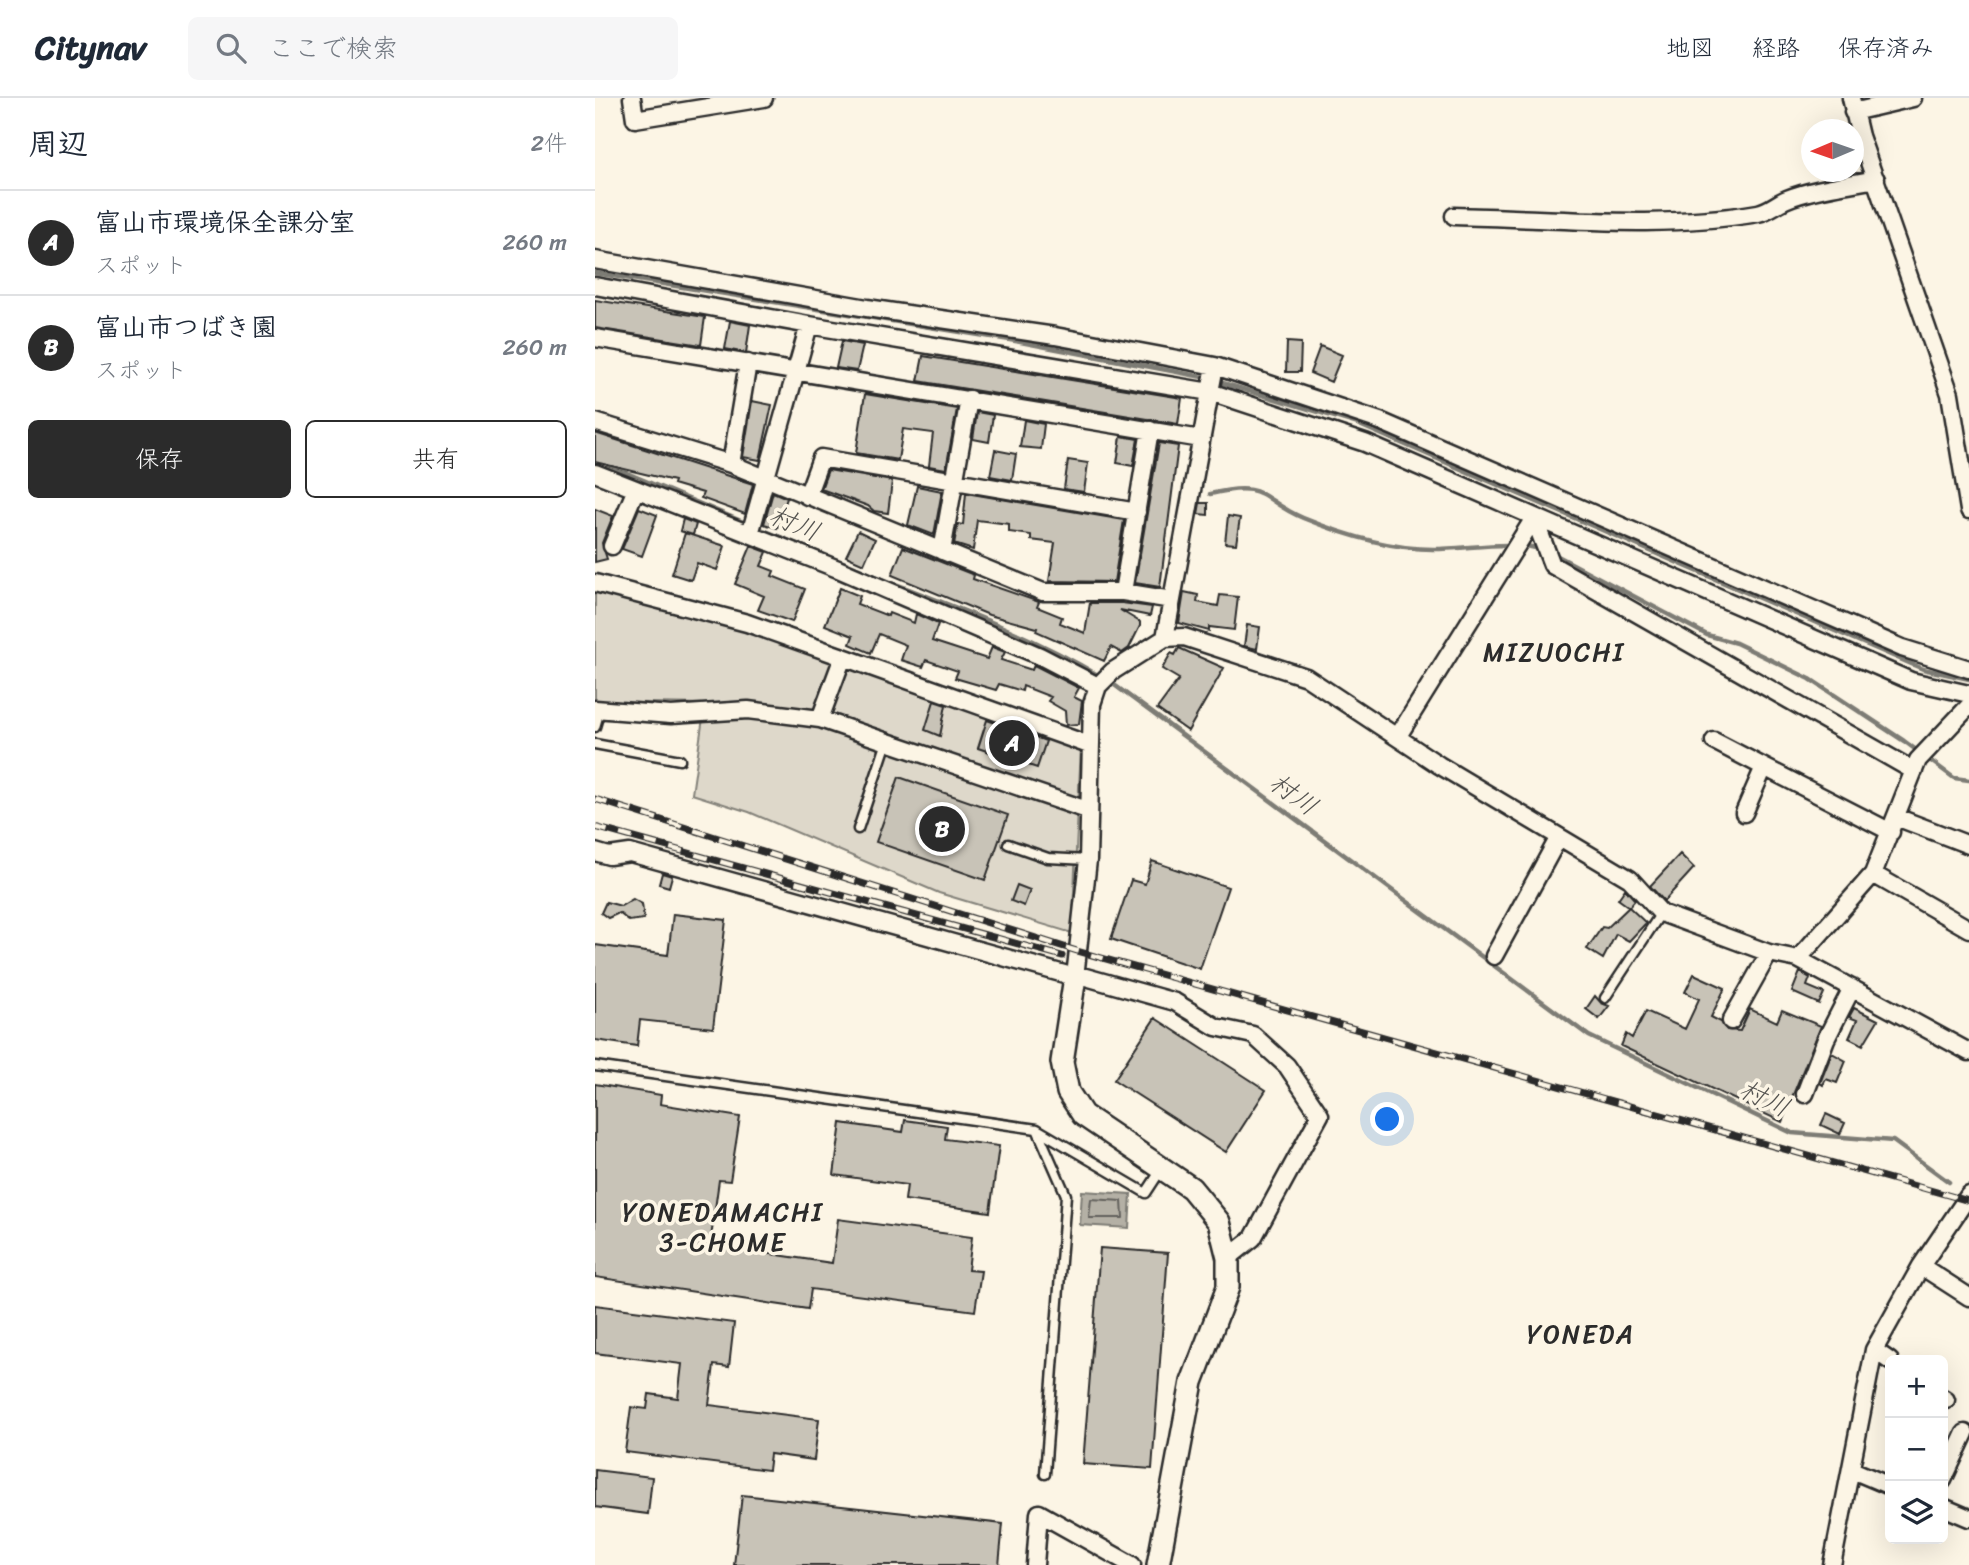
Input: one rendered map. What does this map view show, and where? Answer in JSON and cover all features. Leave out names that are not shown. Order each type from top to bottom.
[{"type":"street","points":[[632,98],[635,119],[764,98]]},
{"type":"street","points":[[1913,98],[1852,105],[1950,394],[1969,510]]},
{"type":"street","points":[[1454,216],[1577,222],[1696,220],[1762,212],[1787,199],[1876,179]]},
{"type":"street","points":[[595,260],[867,308],[1068,338],[1215,366],[1380,421],[1902,648],[1969,668]]},
{"type":"street","points":[[595,286],[1210,392],[1365,443],[1911,681],[1969,694]]},
{"type":"street","points":[[750,534],[809,325]]},
{"type":"street","points":[[595,338],[1201,439]]},
{"type":"street","points":[[731,464],[747,363]]},
{"type":"street","points":[[1165,638],[1215,366]]},
{"type":"street","points":[[942,551],[969,399]]},
{"type":"street","points":[[595,422],[731,464],[1043,592],[1123,592],[1172,600]]},
{"type":"street","points":[[1123,592],[1150,430]]},
{"type":"street","points":[[807,496],[821,458],[1137,512]]},
{"type":"street","points":[[595,491],[601,475],[750,534],[1040,656],[1098,686]]},
{"type":"street","points":[[611,546],[636,489]]},
{"type":"street","points":[[1398,736],[1534,518]]},
{"type":"street","points":[[1534,518],[1552,565],[1914,771]]},
{"type":"street","points":[[595,583],[747,624],[1090,746]]},
{"type":"street","points":[[1157,1565],[1192,1382],[1228,1287],[1228,1258],[1219,1222],[1191,1188],[1083,1115],[1068,1092],[1062,1062],[1088,860],[1087,810],[1092,704],[1098,686],[1111,672],[1165,638],[1184,637],[1306,677],[1630,879],[1661,914],[1769,953],[1798,959],[1969,1052]]},
{"type":"street","points":[[820,719],[843,657]]},
{"type":"street","points":[[1798,959],[1873,874],[1918,760],[1969,706]]},
{"type":"street","points":[[597,710],[671,715],[748,710],[820,719],[1087,810]]},
{"type":"street","points":[[1714,741],[1764,767],[1893,825],[1969,845]]},
{"type":"street","points":[[1744,813],[1764,767]]},
{"type":"street","points":[[1494,956],[1559,837]]},
{"type":"street","points":[[595,852],[609,856],[631,853],[1175,1002],[1216,1027],[1253,1035],[1287,1066],[1320,1115],[1253,1238],[1228,1258]]},
{"type":"street","points":[[1873,874],[1969,929]]},
{"type":"street","points":[[1731,1021],[1769,953]]},
{"type":"street","points":[[1805,1094],[1826,1039],[1852,988]]},
{"type":"street","points":[[1832,1565],[1874,1350],[1921,1266],[1969,1195]]},
{"type":"street","points":[[1921,1266],[1969,1297]]},
{"type":"street","points":[[1874,1350],[1885,1358]]},
{"type":"street","points":[[1948,1469],[1965,1433]]},
{"type":"street","points":[[1852,1470],[1885,1484]]},
{"type":"street","points":[[1948,1509],[1969,1518]]},
{"type":"street","points":[[1035,1565],[1039,1513],[1132,1565]]},
{"type":"lane","points":[[595,727],[597,710]]},
{"type":"lane","points":[[858,829],[887,742]]},
{"type":"lane","points":[[595,744],[680,760]]},
{"type":"lane","points":[[1008,844],[1048,858],[1088,860]]},
{"type":"lane","points":[[1605,998],[1661,914]]},
{"type":"lane","points":[[595,1066],[1037,1129],[1146,1193],[1162,1168]]},
{"type":"lane","points":[[1037,1129],[1066,1195],[1045,1474]]},
{"type":"shaded area","points":[[595,589],[749,629],[1081,746],[1072,933],[939,893],[749,812],[692,794],[705,704],[595,702]]},
{"type":"water","points":[[1082,1191],[1131,1194],[1129,1228],[1080,1225]]},
{"type":"building","points":[[595,300],[705,317],[701,345],[595,328]]},
{"type":"building","points":[[730,321],[750,325],[746,353],[725,349]]},
{"type":"building","points":[[842,341],[863,345],[857,371],[836,368]]},
{"type":"building","points":[[1287,342],[1301,343],[1300,372],[1286,372]]},
{"type":"building","points":[[1320,346],[1342,355],[1331,382],[1310,373]]},
{"type":"building","points":[[923,356],[1182,398],[1178,424],[918,381]]},
{"type":"building","points":[[865,394],[957,409],[946,469],[929,466],[933,433],[903,429],[898,460],[856,453]]},
{"type":"building","points":[[752,401],[772,405],[760,460],[743,457]]},
{"type":"building","points":[[977,412],[993,415],[989,442],[973,439]]},
{"type":"building","points":[[1024,420],[1044,424],[1041,449],[1020,447]]},
{"type":"building","points":[[595,433],[753,484],[745,514],[701,498],[703,493],[673,484],[674,481],[595,462]]},
{"type":"building","points":[[1121,436],[1138,439],[1133,466],[1117,463]]},
{"type":"building","points":[[1159,443],[1178,446],[1160,587],[1135,583]]},
{"type":"building","points":[[995,450],[1016,454],[1012,480],[990,476]]},
{"type":"building","points":[[1068,460],[1088,463],[1084,492],[1064,489]]},
{"type":"building","points":[[828,470],[892,481],[888,513],[874,511],[868,506],[821,489]]},
{"type":"building","points":[[917,486],[942,491],[934,535],[908,525]]},
{"type":"building","points":[[773,492],[787,498],[777,528],[764,524]]},
{"type":"building","points":[[966,493],[1124,520],[1114,582],[1049,581],[1055,543],[1031,540],[1031,535],[1009,532],[1009,524],[977,520],[973,550],[954,544],[958,524],[963,525]]},
{"type":"building","points":[[1200,503],[1208,503],[1208,515],[1198,514]]},
{"type":"building","points":[[639,508],[657,515],[642,556],[622,549]]},
{"type":"building","points":[[595,509],[613,516],[602,543],[607,559],[595,562]]},
{"type":"building","points":[[1228,516],[1240,518],[1236,544],[1225,543]]},
{"type":"building","points":[[683,519],[696,524],[693,535],[680,531]]},
{"type":"building","points":[[858,531],[875,539],[864,564],[846,556]]},
{"type":"building","points":[[685,533],[725,546],[717,570],[697,563],[691,580],[672,574]]},
{"type":"building","points":[[751,546],[767,552],[761,566],[774,571],[772,576],[805,589],[792,622],[758,610],[764,596],[735,584]]},
{"type":"building","points":[[903,547],[974,575],[973,579],[1039,602],[1037,607],[1062,617],[1060,623],[1085,633],[1090,603],[1152,607],[1150,616],[1120,610],[1140,622],[1140,626],[1129,648],[1122,653],[1111,647],[1104,661],[1036,631],[1037,628],[989,615],[892,575]]},
{"type":"building","points":[[840,588],[860,596],[857,604],[888,616],[889,613],[914,623],[916,614],[938,624],[932,641],[987,659],[992,647],[1005,652],[1001,660],[1032,670],[1034,665],[1079,688],[1074,697],[1082,701],[1079,724],[1066,725],[1065,711],[1048,701],[1051,697],[1023,686],[1022,691],[999,684],[996,690],[955,678],[958,671],[926,660],[923,667],[901,660],[906,645],[879,634],[871,653],[850,644],[853,636],[825,625]]},
{"type":"building","points":[[1184,592],[1198,595],[1197,602],[1218,606],[1220,595],[1238,597],[1234,630],[1209,627],[1209,631],[1179,623]]},
{"type":"building","points":[[1247,625],[1260,627],[1257,649],[1244,646]]},
{"type":"building","points":[[1179,648],[1224,668],[1188,731],[1157,709],[1179,679],[1162,669],[1171,653],[1175,655]]},
{"type":"building","points":[[934,701],[946,705],[940,736],[925,730]]},
{"type":"building","points":[[987,720],[1046,741],[1037,768],[978,748]]},
{"type":"building","points":[[899,777],[1008,815],[985,880],[876,842]]},
{"type":"building","points":[[1680,854],[1694,868],[1664,901],[1650,886]]},
{"type":"building","points":[[1152,861],[1228,887],[1200,969],[1111,939],[1131,880],[1145,884]]},
{"type":"building","points":[[662,873],[672,876],[669,887],[659,884]]},
{"type":"building","points":[[1017,885],[1030,890],[1024,906],[1011,901]]},
{"type":"building","points":[[1625,889],[1635,900],[1629,907],[1618,899]]},
{"type":"building","points":[[633,899],[642,904],[644,919],[629,921],[619,913],[608,918],[601,913],[606,902],[621,906]]},
{"type":"building","points":[[1629,907],[1646,923],[1629,941],[1616,934],[1603,959],[1587,949],[1602,927],[1607,928]]},
{"type":"building","points":[[673,914],[726,920],[713,1028],[640,1020],[637,1046],[595,1040],[595,945],[668,955]]},
{"type":"building","points":[[1800,972],[1810,978],[1807,986],[1824,993],[1819,1004],[1792,992]]},
{"type":"building","points":[[1694,974],[1725,988],[1711,1017],[1721,1022],[1727,1030],[1740,1031],[1750,1009],[1777,1022],[1782,1010],[1821,1026],[1782,1122],[1621,1046],[1626,1034],[1632,1038],[1646,1011],[1685,1029],[1699,999],[1685,992]]},
{"type":"building","points":[[1595,996],[1601,1003],[1609,1006],[1599,1019],[1586,1009]]},
{"type":"building","points":[[1854,1008],[1878,1020],[1863,1045],[1849,1038],[1857,1020],[1849,1017]]},
{"type":"building","points":[[1155,1018],[1266,1090],[1226,1152],[1114,1080]]},
{"type":"building","points":[[1832,1053],[1846,1061],[1837,1083],[1826,1079],[1823,1085],[1820,1083]]},
{"type":"building","points":[[595,1084],[661,1095],[660,1104],[740,1117],[730,1181],[719,1180],[710,1245],[832,1263],[838,1219],[972,1237],[968,1270],[981,1271],[975,1311],[811,1289],[808,1309],[595,1277]]},
{"type":"building","points":[[1826,1114],[1845,1123],[1840,1134],[1821,1125]]},
{"type":"building","points":[[905,1120],[947,1126],[945,1139],[999,1146],[990,1212],[905,1200],[907,1185],[834,1175],[841,1123],[903,1132]]},
{"type":"building","points":[[1100,1248],[1168,1253],[1152,1469],[1083,1464]]},
{"type":"building","points":[[595,1305],[734,1323],[729,1367],[714,1365],[709,1405],[819,1419],[814,1460],[770,1454],[768,1470],[625,1452],[631,1407],[647,1409],[649,1394],[678,1398],[682,1364],[595,1353]]},
{"type":"building","points":[[595,1470],[652,1477],[648,1514],[595,1507]]},
{"type":"building","points":[[742,1495],[1003,1524],[999,1565],[734,1565]]},
{"type":"waterway","points":[[595,273],[1010,340],[1208,378]]},
{"type":"waterway","points":[[1216,381],[1355,423],[1923,669],[1969,679]]},
{"type":"waterway","name":"村川","points":[[602,471],[610,466],[748,524]]},
{"type":"waterway","points":[[1210,494],[1229,490],[1253,490],[1288,511],[1318,524],[1367,540],[1400,546],[1433,549],[1513,545]]},
{"type":"waterway","name":"村川","points":[[756,527],[829,557]]},
{"type":"waterway","points":[[1522,545],[1540,549]]},
{"type":"waterway","points":[[1552,553],[1707,635],[1736,643],[1810,679],[1904,741],[1954,778],[1969,780]]},
{"type":"waterway","name":"村川","points":[[850,566],[1010,630],[1101,677]]},
{"type":"waterway","name":"村川","points":[[1109,681],[1589,1036],[1792,1133],[1893,1141],[1949,1182]]},
{"type":"railway","points":[[595,799],[1077,951],[1969,1201]]},
{"type":"railway","points":[[595,827],[1062,956]]},
{"type":"place","name":"富山市環境保全課分室","points":[[1012,743]]},
{"type":"place","name":"富山市つばき園","points":[[942,829]]},
{"type":"district","name":"MIZUOCHI","points":[[1554,652]]},
{"type":"district","name":"YONEDAMACHI 3-CHOME","points":[[723,1227]]},
{"type":"district","name":"YONEDA","points":[[1581,1334]]}]
